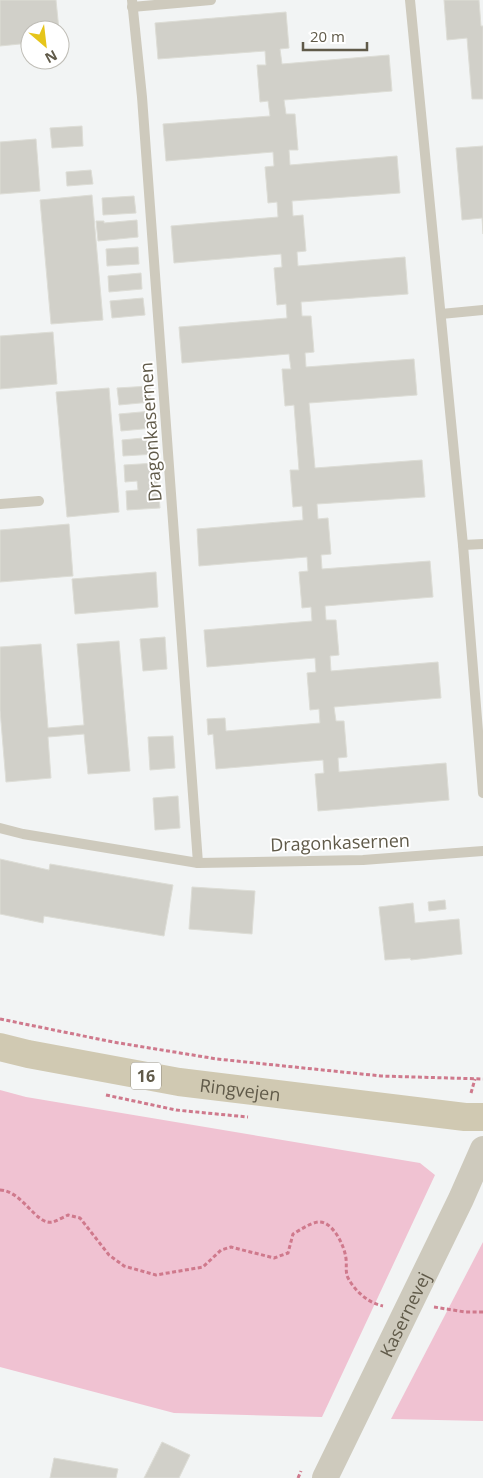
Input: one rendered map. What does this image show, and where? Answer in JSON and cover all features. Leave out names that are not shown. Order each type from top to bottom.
[{"type":"main road","name":"Ringvejen","points":[[0,1047],[179,1082],[465,1117],[483,1117]]},
{"type":"street","name":"Kasernevej","points":[[325,1478],[461,1199],[483,1149]]},
{"type":"lane","points":[[132,3],[211,0]]},
{"type":"lane","points":[[410,0],[463,545],[483,793]]},
{"type":"lane","name":"Dragonkasernen","points":[[132,3],[143,107],[198,862]]},
{"type":"lane","points":[[441,314],[483,310]]},
{"type":"lane","points":[[0,504],[39,501]]},
{"type":"lane","points":[[463,545],[483,544]]},
{"type":"lane","name":"Dragonkasernen","points":[[0,828],[23,834],[198,862],[364,860],[483,851]]},
{"type":"path","points":[[0,1019],[114,1042],[217,1059],[382,1076],[483,1079]]},
{"type":"path","points":[[0,1190],[7,1190],[17,1195],[42,1220],[52,1222],[68,1215],[80,1218],[109,1255],[124,1266],[156,1275],[203,1267],[221,1250],[230,1247],[274,1258],[283,1256],[288,1253],[293,1234],[318,1222],[328,1224],[342,1242],[347,1260],[346,1269],[354,1288],[366,1300],[380,1306],[434,1307],[465,1312],[483,1312]]},
{"type":"shaded area","points":[[0,1090],[26,1097],[420,1163],[435,1175],[322,1417],[174,1413],[0,1367]]},
{"type":"shaded area","points":[[483,1242],[483,1421],[391,1419]]},
{"type":"building","points":[[0,0],[56,0],[58,20],[20,20],[20,44],[0,46]]},
{"type":"building","points":[[444,0],[479,0],[481,26],[483,26],[483,99],[472,99],[467,38],[447,40]]},
{"type":"building","points":[[286,12],[289,48],[280,49],[282,64],[389,55],[392,91],[284,100],[286,114],[295,114],[298,150],[289,150],[290,165],[397,156],[400,193],[292,201],[293,216],[303,215],[306,251],[297,252],[298,266],[405,257],[408,294],[301,302],[302,316],[311,316],[314,352],[305,353],[306,367],[414,359],[417,395],[309,403],[315,468],[422,460],[425,497],[317,504],[318,519],[328,518],[331,554],[321,555],[322,569],[430,561],[433,597],[325,606],[326,620],[336,620],[339,655],[330,656],[331,671],[438,662],[441,698],[334,707],[336,721],[344,721],[347,757],[338,758],[339,772],[446,763],[449,800],[318,811],[315,774],[324,773],[323,760],[216,769],[213,734],[208,735],[207,719],[225,718],[226,731],[320,723],[319,709],[310,710],[307,673],[316,672],[315,658],[207,667],[204,630],[312,621],[311,607],[302,608],[299,572],[308,571],[307,557],[199,566],[197,529],[303,520],[302,506],[293,507],[290,470],[299,470],[294,405],[285,406],[282,369],[291,369],[289,354],[182,363],[179,327],[287,318],[286,304],[277,305],[274,268],[282,267],[281,254],[174,263],[171,226],[278,217],[277,202],[268,203],[265,167],[274,166],[273,152],[166,161],[163,124],[270,116],[268,101],[260,102],[257,65],[266,65],[265,51],[158,59],[155,23]]},
{"type":"building","points":[[82,126],[83,146],[52,148],[50,128]]},
{"type":"building","points":[[36,139],[40,191],[0,194],[0,142]]},
{"type":"building","points":[[483,146],[483,234],[482,218],[462,220],[456,148]]},
{"type":"building","points":[[91,170],[93,184],[67,186],[66,172]]},
{"type":"building","points":[[92,195],[103,320],[51,324],[40,200]]},
{"type":"building","points":[[134,196],[136,213],[103,215],[102,198]]},
{"type":"building","points":[[137,220],[138,237],[98,241],[96,221],[104,221],[104,223]]},
{"type":"building","points":[[138,247],[139,264],[107,266],[106,249]]},
{"type":"building","points":[[141,273],[142,289],[109,292],[108,276]]},
{"type":"building","points":[[143,298],[145,315],[112,318],[110,301]]},
{"type":"building","points":[[53,332],[57,384],[0,389],[0,336]]},
{"type":"building","points":[[150,386],[151,402],[119,405],[117,388]]},
{"type":"building","points":[[109,388],[119,512],[67,517],[56,392]]},
{"type":"building","points":[[152,411],[153,428],[121,431],[119,414]]},
{"type":"building","points":[[154,437],[156,454],[123,456],[122,440]]},
{"type":"building","points":[[156,463],[160,508],[127,510],[126,491],[138,490],[137,481],[125,482],[124,465]]},
{"type":"building","points":[[69,524],[73,576],[0,582],[0,530]]},
{"type":"building","points":[[156,572],[158,607],[75,614],[72,579]]},
{"type":"building","points":[[165,637],[167,669],[143,671],[140,639]]},
{"type":"building","points":[[119,641],[130,771],[88,774],[84,734],[48,737],[51,778],[6,782],[0,710],[0,647],[41,644],[48,728],[84,725],[77,644]]},
{"type":"building","points":[[173,736],[175,768],[150,770],[148,737]]},
{"type":"building","points":[[178,796],[180,828],[155,830],[153,798]]},
{"type":"building","points":[[0,859],[49,870],[50,864],[173,885],[164,936],[44,916],[43,923],[0,914]]},
{"type":"building","points":[[192,887],[255,891],[252,934],[189,929]]},
{"type":"building","points":[[445,900],[446,909],[429,911],[428,902]]},
{"type":"building","points":[[413,903],[415,923],[459,919],[462,954],[411,960],[410,958],[385,960],[379,907]]},
{"type":"building","points":[[162,1442],[190,1455],[179,1478],[144,1478]]},
{"type":"building","points":[[54,1458],[118,1469],[116,1478],[50,1478]]}]
